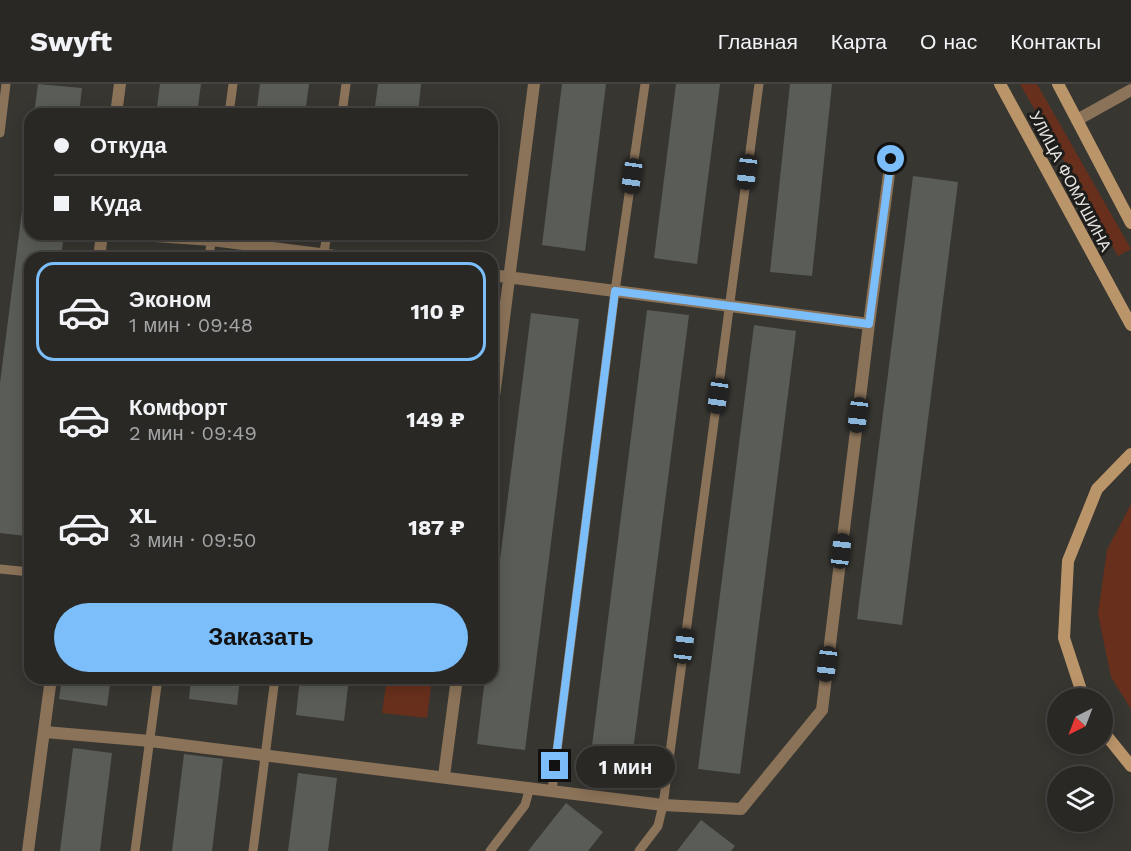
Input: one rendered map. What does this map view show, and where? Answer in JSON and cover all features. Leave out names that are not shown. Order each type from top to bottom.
[{"type":"main road","name":"УЛИЦА ФОМУШИНА","points":[[1000,84],[1131,325]]},
{"type":"main road","name":"УЛИЦА ФОМУШИНА","points":[[1058,84],[1131,223]]},
{"type":"main road","points":[[1080,688],[1064,638],[1068,561],[1097,489],[1131,454]]},
{"type":"main road","points":[[1113,744],[1131,766]]},
{"type":"street","points":[[117,108],[120,84]]},
{"type":"street","points":[[498,367],[534,84]]},
{"type":"street","points":[[1077,120],[1131,90]]},
{"type":"street","points":[[45,732],[150,741],[663,805],[741,810],[822,710],[891,159]]},
{"type":"street","points":[[230,240],[300,252]]},
{"type":"street","points":[[498,276],[869,324]]},
{"type":"street","points":[[28,851],[50,684]]},
{"type":"street","points":[[444,776],[456,684]]},
{"type":"lane","points":[[0,133],[6,84]]},
{"type":"lane","points":[[229,108],[232,84]]},
{"type":"lane","points":[[343,108],[346,84]]},
{"type":"lane","points":[[552,790],[615,291],[645,84]]},
{"type":"lane","points":[[639,851],[658,826],[663,805],[759,84]]},
{"type":"lane","points":[[0,569],[24,571]]},
{"type":"lane","points":[[135,851],[157,684]]},
{"type":"lane","points":[[253,851],[274,684]]},
{"type":"lane","points":[[490,851],[525,805],[530,787]]},
{"type":"shaded area","points":[[1020,84],[1037,84],[1131,249],[1118,256]]},
{"type":"shaded area","points":[[1131,504],[1131,709],[1111,677],[1098,614],[1107,550]]},
{"type":"shaded area","points":[[386,684],[431,684],[427,718],[382,713]]},
{"type":"building","points":[[38,84],[82,88],[80,108],[35,108]]},
{"type":"building","points":[[160,84],[201,84],[198,108],[157,108]]},
{"type":"building","points":[[260,84],[309,84],[306,108],[257,108]]},
{"type":"building","points":[[378,84],[421,84],[419,108],[375,108]]},
{"type":"building","points":[[562,84],[606,84],[585,251],[542,245]]},
{"type":"building","points":[[676,84],[720,84],[697,264],[654,258]]},
{"type":"building","points":[[790,84],[832,84],[812,276],[770,272]]},
{"type":"building","points":[[913,176],[958,182],[902,625],[857,619]]},
{"type":"building","points":[[24,195],[24,240],[63,240],[62,252],[24,252],[24,536],[0,533],[0,383]]},
{"type":"building","points":[[647,310],[689,315],[632,759],[591,754]]},
{"type":"building","points":[[531,313],[579,319],[525,750],[477,744],[484,684],[498,684],[498,575]]},
{"type":"building","points":[[754,325],[796,331],[740,774],[698,769]]},
{"type":"building","points":[[61,684],[110,684],[107,706],[59,699]]},
{"type":"building","points":[[190,684],[239,684],[237,705],[189,699]]},
{"type":"building","points":[[299,684],[348,684],[344,721],[296,715]]},
{"type":"building","points":[[73,748],[112,753],[100,851],[60,851]]},
{"type":"building","points":[[184,754],[223,759],[212,851],[172,851]]},
{"type":"building","points":[[298,773],[337,778],[328,851],[288,851]]},
{"type":"building","points":[[566,803],[603,832],[588,851],[528,851]]},
{"type":"building","points":[[701,820],[735,846],[731,851],[677,851]]},
{"type":"route","points":[[555,766],[615,291],[869,324],[891,159]]}]
